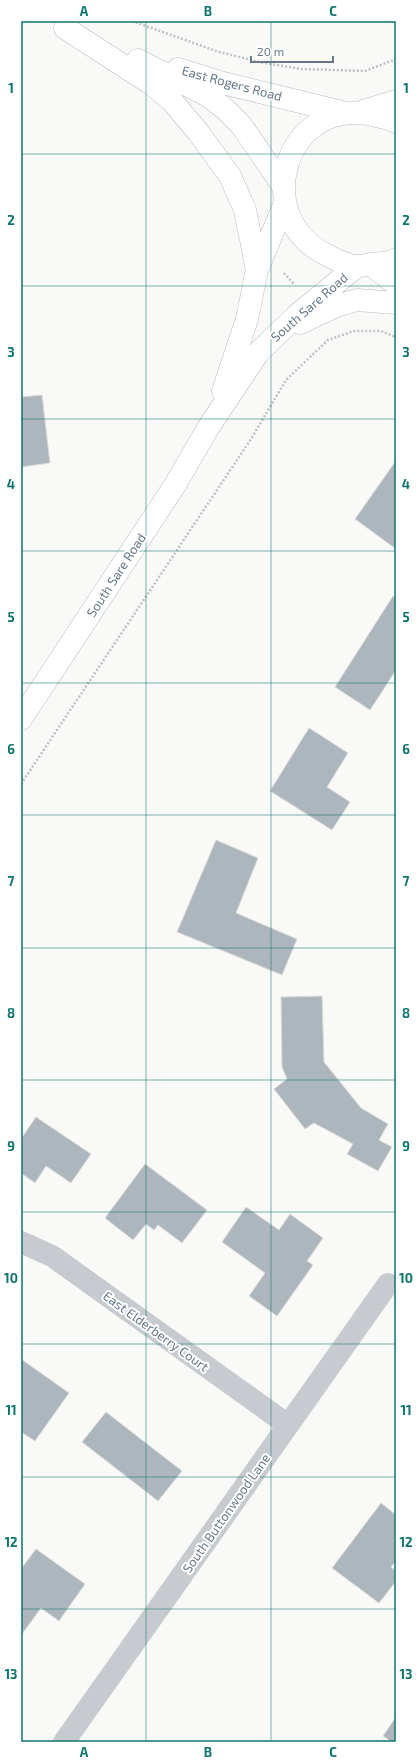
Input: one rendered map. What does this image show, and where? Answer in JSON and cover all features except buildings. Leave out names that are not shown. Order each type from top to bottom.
[{"type":"main road","name":"East Rogers Road","points":[[60,24],[119,51],[210,97],[241,125],[284,195]]},
{"type":"main road","points":[[60,24],[153,84],[172,101],[198,132],[230,176],[238,194],[244,210],[257,270]]},
{"type":"main road","name":"East Rogers Road","points":[[119,51],[223,83],[352,113],[386,117],[396,122]]},
{"type":"main road","points":[[396,101],[326,119],[308,131],[295,147],[286,166],[284,195],[286,211],[298,233],[316,250],[338,261],[363,265],[391,262],[396,259]]},
{"type":"main road","name":"South Sare Road","points":[[208,428],[239,347],[251,302],[257,270],[284,195]]},
{"type":"main road","points":[[363,265],[396,284]]},
{"type":"main road","name":"South Sare Road","points":[[21,719],[175,485],[208,428],[258,353],[305,309],[363,265]]},
{"type":"main road","points":[[272,340],[293,326],[336,306],[357,300],[396,303]]},
{"type":"street","name":"East Elderberry Court","points":[[21,1242],[52,1256],[288,1425]]},
{"type":"street","name":"South Buttonwood Lane","points":[[64,1742],[388,1284]]},
{"type":"path","points":[[132,21],[216,51],[259,62],[300,69],[365,71],[396,59]]},
{"type":"path","points":[[21,784],[251,439],[286,380],[328,340],[354,331],[381,331],[396,337]]}]
